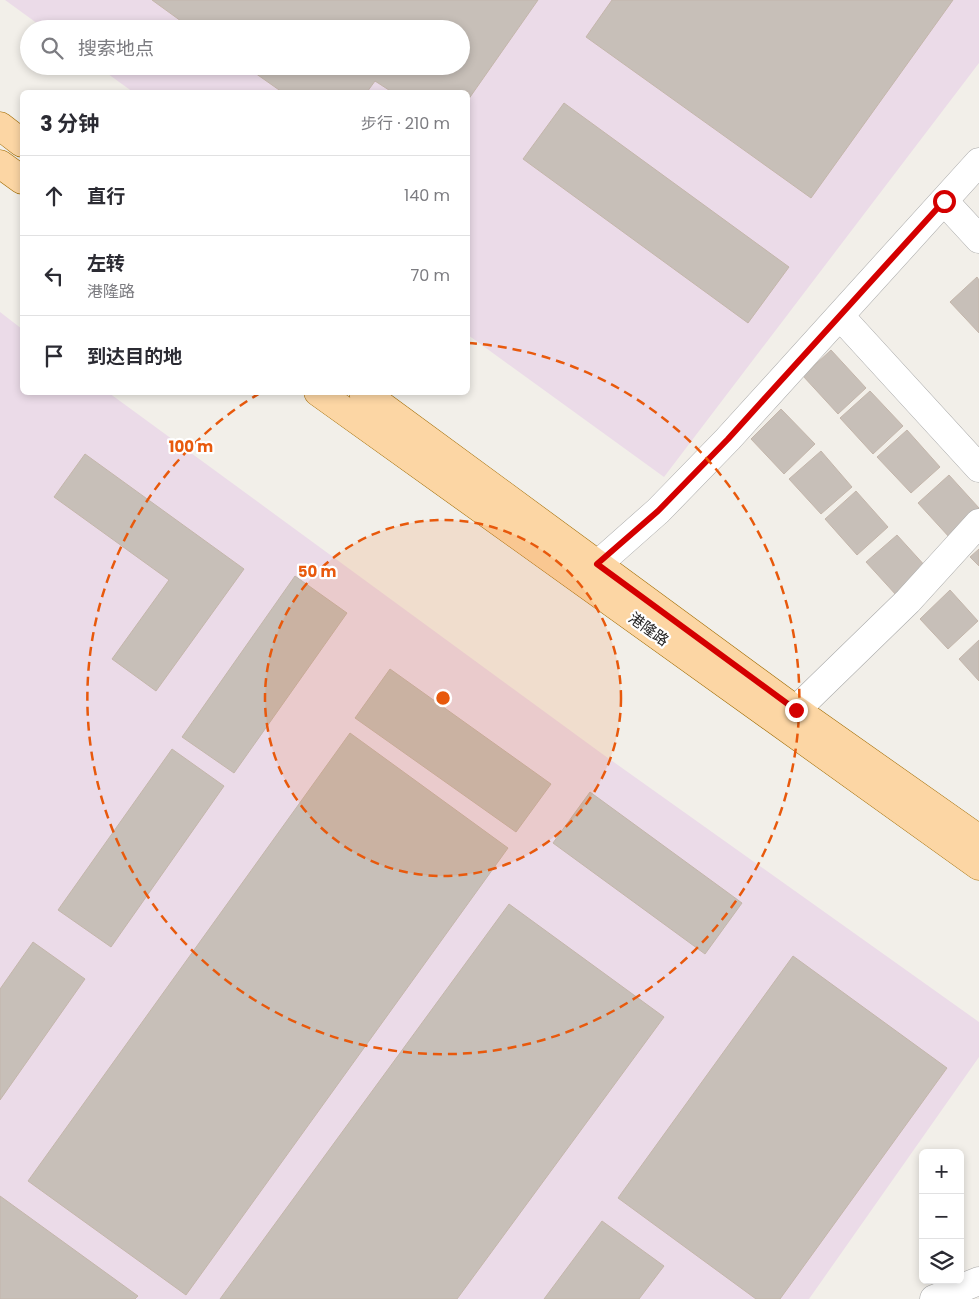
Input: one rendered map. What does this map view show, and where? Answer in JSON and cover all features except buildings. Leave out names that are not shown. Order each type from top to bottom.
[{"type":"main road","points":[[0,126],[20,141]]},
{"type":"main road","points":[[0,164],[20,179]]},
{"type":"main road","name":"港隆路","points":[[322,395],[979,866]]},
{"type":"main road","name":"港隆路","points":[[367,395],[796,710],[976,832]]},
{"type":"street","points":[[597,564],[658,511],[728,439],[979,162]]},
{"type":"street","points":[[944,201],[979,239]]},
{"type":"street","points":[[840,316],[979,468]]},
{"type":"street","points":[[796,710],[908,601],[979,523]]},
{"type":"street","points":[[934,1299],[979,1281]]},
{"type":"shaded area","points":[[5,0],[979,0],[979,63],[664,477],[470,336],[470,90],[130,90],[109,75],[470,75],[470,20],[33,20]]},
{"type":"shaded area","points":[[0,312],[20,327],[20,395],[112,395],[601,753],[979,1022],[979,1057],[809,1299],[0,1299]]},
{"type":"route","points":[[796,710],[597,564],[658,511],[728,439],[944,201]]}]
